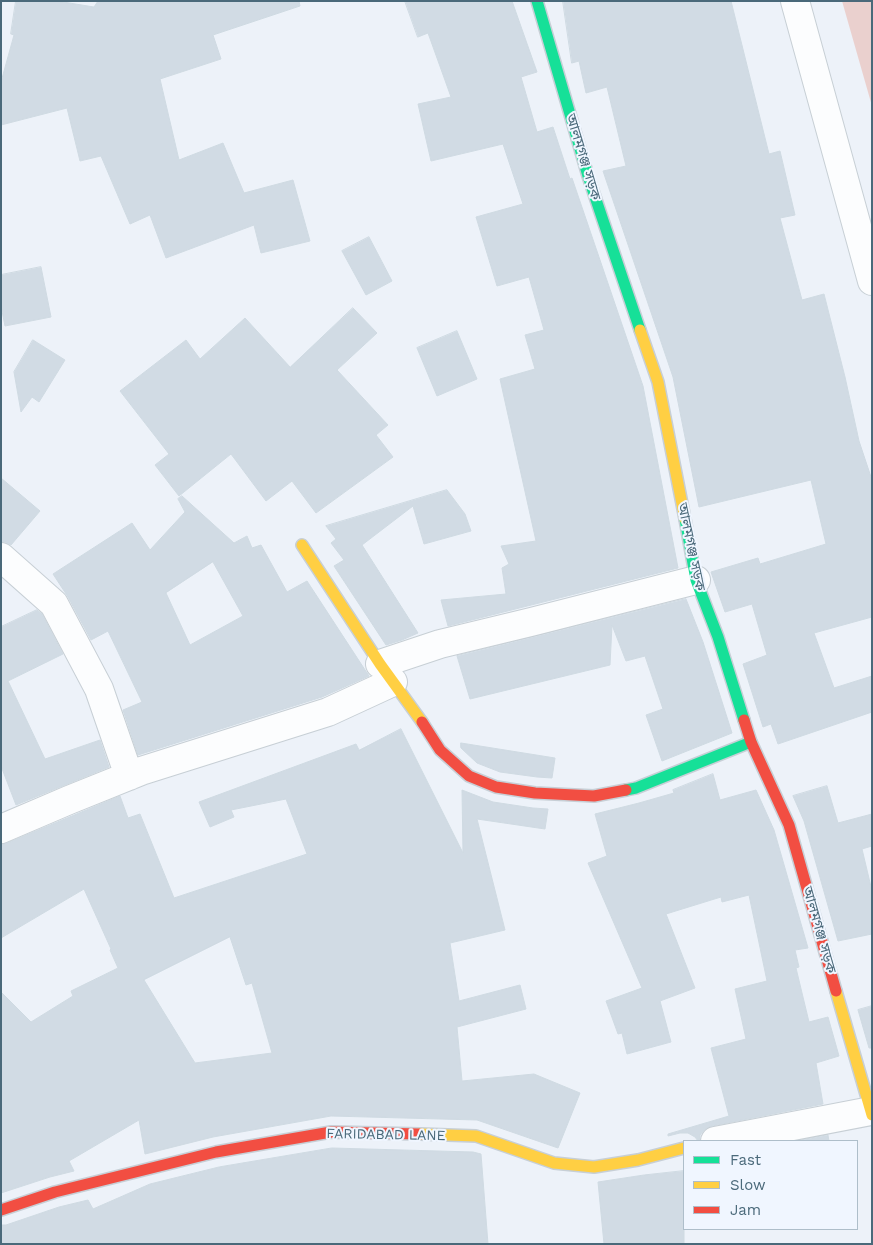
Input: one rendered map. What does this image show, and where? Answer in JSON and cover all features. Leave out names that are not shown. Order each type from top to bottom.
[{"type":"street","name":"আলমগঞ্জ সড়ক","points":[[538,1],[588,176],[658,382],[696,580],[718,637],[751,742],[789,824],[871,1113]]},
{"type":"street","points":[[795,1],[872,281]]},
{"type":"street","points":[[302,545],[386,673],[424,724],[440,750],[469,776],[496,787],[535,793],[594,796],[636,788],[751,742]]},
{"type":"street","points":[[1,557],[54,604],[99,689],[130,776]]},
{"type":"street","points":[[1,829],[130,776],[328,712],[386,673],[440,644],[696,580]]},
{"type":"street","points":[[721,1140],[871,1113]]},
{"type":"street","name":"FARIDABAD LANE","points":[[1,1210],[55,1192],[206,1154],[331,1132],[476,1136],[554,1163],[594,1167],[638,1160],[683,1148]]},
{"type":"shaded area","points":[[842,1],[872,1],[872,106]]},
{"type":"building","points":[[16,1],[57,1],[94,7],[98,1],[299,1],[300,6],[213,35],[221,59],[160,79],[179,160],[223,143],[244,193],[293,180],[310,241],[261,253],[254,225],[166,258],[150,215],[130,224],[101,156],[80,161],[67,108],[1,125],[1,82],[14,35],[11,34]]},
{"type":"building","points":[[405,1],[512,1],[537,72],[521,77],[537,132],[553,127],[643,386],[678,568],[448,626],[441,600],[506,594],[502,568],[509,564],[501,546],[536,541],[500,379],[535,369],[525,335],[544,330],[529,277],[497,286],[476,217],[523,204],[503,144],[431,161],[418,104],[451,97],[428,33],[418,37]]},
{"type":"building","points":[[563,1],[731,1],[769,154],[780,151],[795,215],[780,218],[802,300],[824,294],[859,441],[872,480],[872,617],[814,633],[834,688],[872,676],[872,712],[778,744],[771,724],[763,727],[743,664],[767,655],[752,604],[725,612],[711,572],[758,558],[760,564],[826,544],[811,480],[699,507],[673,377],[603,171],[626,166],[607,87],[586,93],[579,61],[572,63]]},
{"type":"building","points":[[369,237],[392,281],[366,295],[342,251]]},
{"type":"building","points":[[41,267],[51,317],[5,326],[1,306],[1,275]]},
{"type":"building","points":[[353,308],[377,333],[337,370],[388,425],[376,435],[393,457],[316,513],[292,481],[266,501],[231,454],[179,496],[155,465],[169,454],[120,391],[186,340],[200,359],[245,318],[290,367]]},
{"type":"building","points":[[457,331],[477,379],[437,396],[417,348]]},
{"type":"building","points":[[33,340],[65,360],[39,402],[32,397],[21,412],[14,372]]},
{"type":"building","points":[[1,478],[40,511],[11,545],[1,542]]},
{"type":"building","points":[[447,490],[465,514],[471,531],[424,544],[413,506],[362,545],[418,633],[386,645],[334,566],[344,560],[331,543],[336,539],[326,526]]},
{"type":"building","points":[[182,496],[234,543],[247,536],[252,548],[261,545],[287,592],[307,581],[369,676],[322,697],[138,755],[123,710],[142,702],[108,631],[91,640],[68,597],[53,574],[132,523],[150,550],[185,512],[178,499]],"holes":[[[213,562],[243,616],[190,645],[166,593]]]},
{"type":"building","points":[[686,599],[703,642],[732,733],[662,761],[646,715],[663,709],[645,656],[626,661],[612,625],[610,665],[470,699],[457,656]]},
{"type":"building","points":[[37,610],[42,614],[63,654],[8,681],[45,759],[100,740],[109,767],[16,805],[1,766],[1,627]]},
{"type":"building","points":[[401,729],[463,853],[462,790],[493,802],[548,809],[545,829],[477,819],[505,930],[450,943],[459,1001],[520,985],[526,1009],[457,1027],[462,1081],[534,1074],[580,1093],[558,1148],[477,1120],[331,1116],[213,1137],[145,1154],[139,1120],[69,1161],[74,1171],[1,1193],[1,992],[31,1022],[73,996],[71,991],[118,968],[84,889],[1,938],[1,844],[120,796],[128,818],[140,814],[174,898],[307,854],[286,799],[231,810],[234,817],[210,827],[199,802],[356,744],[359,750]],"holes":[[[230,937],[246,985],[252,983],[272,1053],[195,1063],[144,980]]]},
{"type":"building","points":[[461,743],[555,758],[552,778],[500,772],[477,763],[461,748]]},
{"type":"building","points":[[713,774],[720,800],[756,790],[774,830],[808,948],[795,950],[799,967],[796,968],[809,1022],[828,1017],[839,1056],[816,1063],[823,1104],[712,1126],[704,1130],[700,1135],[700,1140],[688,1133],[668,1136],[668,1134],[729,1116],[711,1048],[746,1039],[735,989],[767,981],[749,895],[722,902],[721,897],[666,914],[695,988],[660,1001],[671,1042],[627,1054],[622,1033],[618,1034],[606,1001],[642,988],[588,863],[607,856],[595,814],[674,793],[673,790]]},
{"type":"building","points":[[827,786],[838,823],[872,814],[872,846],[862,849],[872,891],[872,934],[838,941],[804,821],[793,796]]},
{"type":"building","points":[[872,1006],[872,1048],[869,1048],[858,1010]]},
{"type":"building","points":[[828,1135],[829,1140],[801,1140]]},
{"type":"building","points":[[332,1148],[473,1152],[481,1154],[488,1244],[1,1244],[1,1225],[59,1207],[88,1200],[93,1209],[150,1184],[219,1167]]},
{"type":"building","points":[[683,1171],[684,1244],[604,1244],[598,1182]]},
{"type":"traffic: fast","points":[[537,1],[588,176],[640,330]]},
{"type":"traffic: fast","points":[[685,519],[696,580],[718,637],[744,720]]},
{"type":"traffic: fast","points":[[626,790],[636,788],[751,742]]},
{"type":"traffic: slow","points":[[640,330],[658,382],[685,519]]},
{"type":"traffic: slow","points":[[302,545],[380,664],[422,722]]},
{"type":"traffic: slow","points":[[836,991],[872,1115]]},
{"type":"traffic: slow","points":[[420,1134],[476,1136],[554,1163],[594,1167],[638,1160],[683,1148]]},
{"type":"traffic: jam","points":[[744,720],[751,742],[789,825],[836,991]]},
{"type":"traffic: jam","points":[[422,722],[440,750],[469,776],[496,787],[535,793],[594,796],[626,790]]},
{"type":"traffic: jam","points":[[1,1210],[55,1192],[216,1152],[331,1132],[420,1134]]}]
